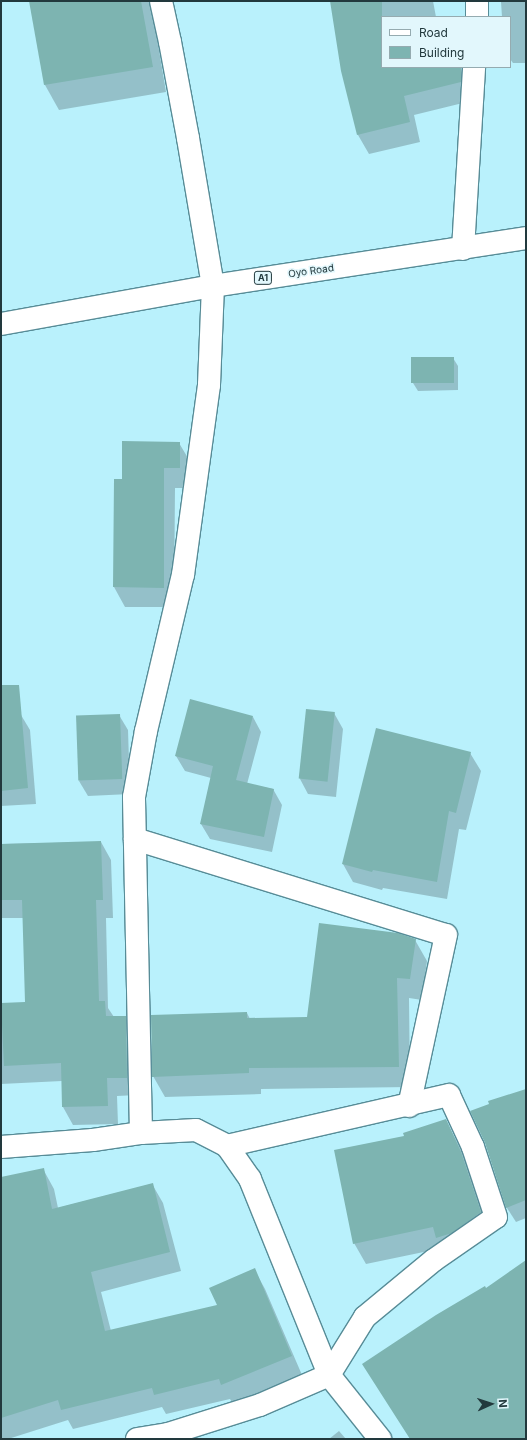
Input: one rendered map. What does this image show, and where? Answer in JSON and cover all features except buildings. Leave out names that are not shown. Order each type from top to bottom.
[{"type":"main road","points":[[141,1133],[134,797],[183,575],[209,386],[213,286],[188,138],[170,42],[160,1]]},
{"type":"main road","points":[[476,16],[477,1]]},
{"type":"main road","points":[[463,248],[474,68]]},
{"type":"main road","name":"Oyo Road","points":[[1,324],[213,286],[526,238]]},
{"type":"main road","points":[[135,839],[446,935],[409,1106]]},
{"type":"main road","points":[[137,1439],[168,1434],[260,1405],[329,1374],[365,1317],[434,1260],[496,1217],[473,1147],[448,1096],[227,1146]]},
{"type":"main road","points":[[1,1147],[93,1140],[141,1133],[196,1130],[227,1146],[250,1179],[329,1374],[380,1439]]}]
